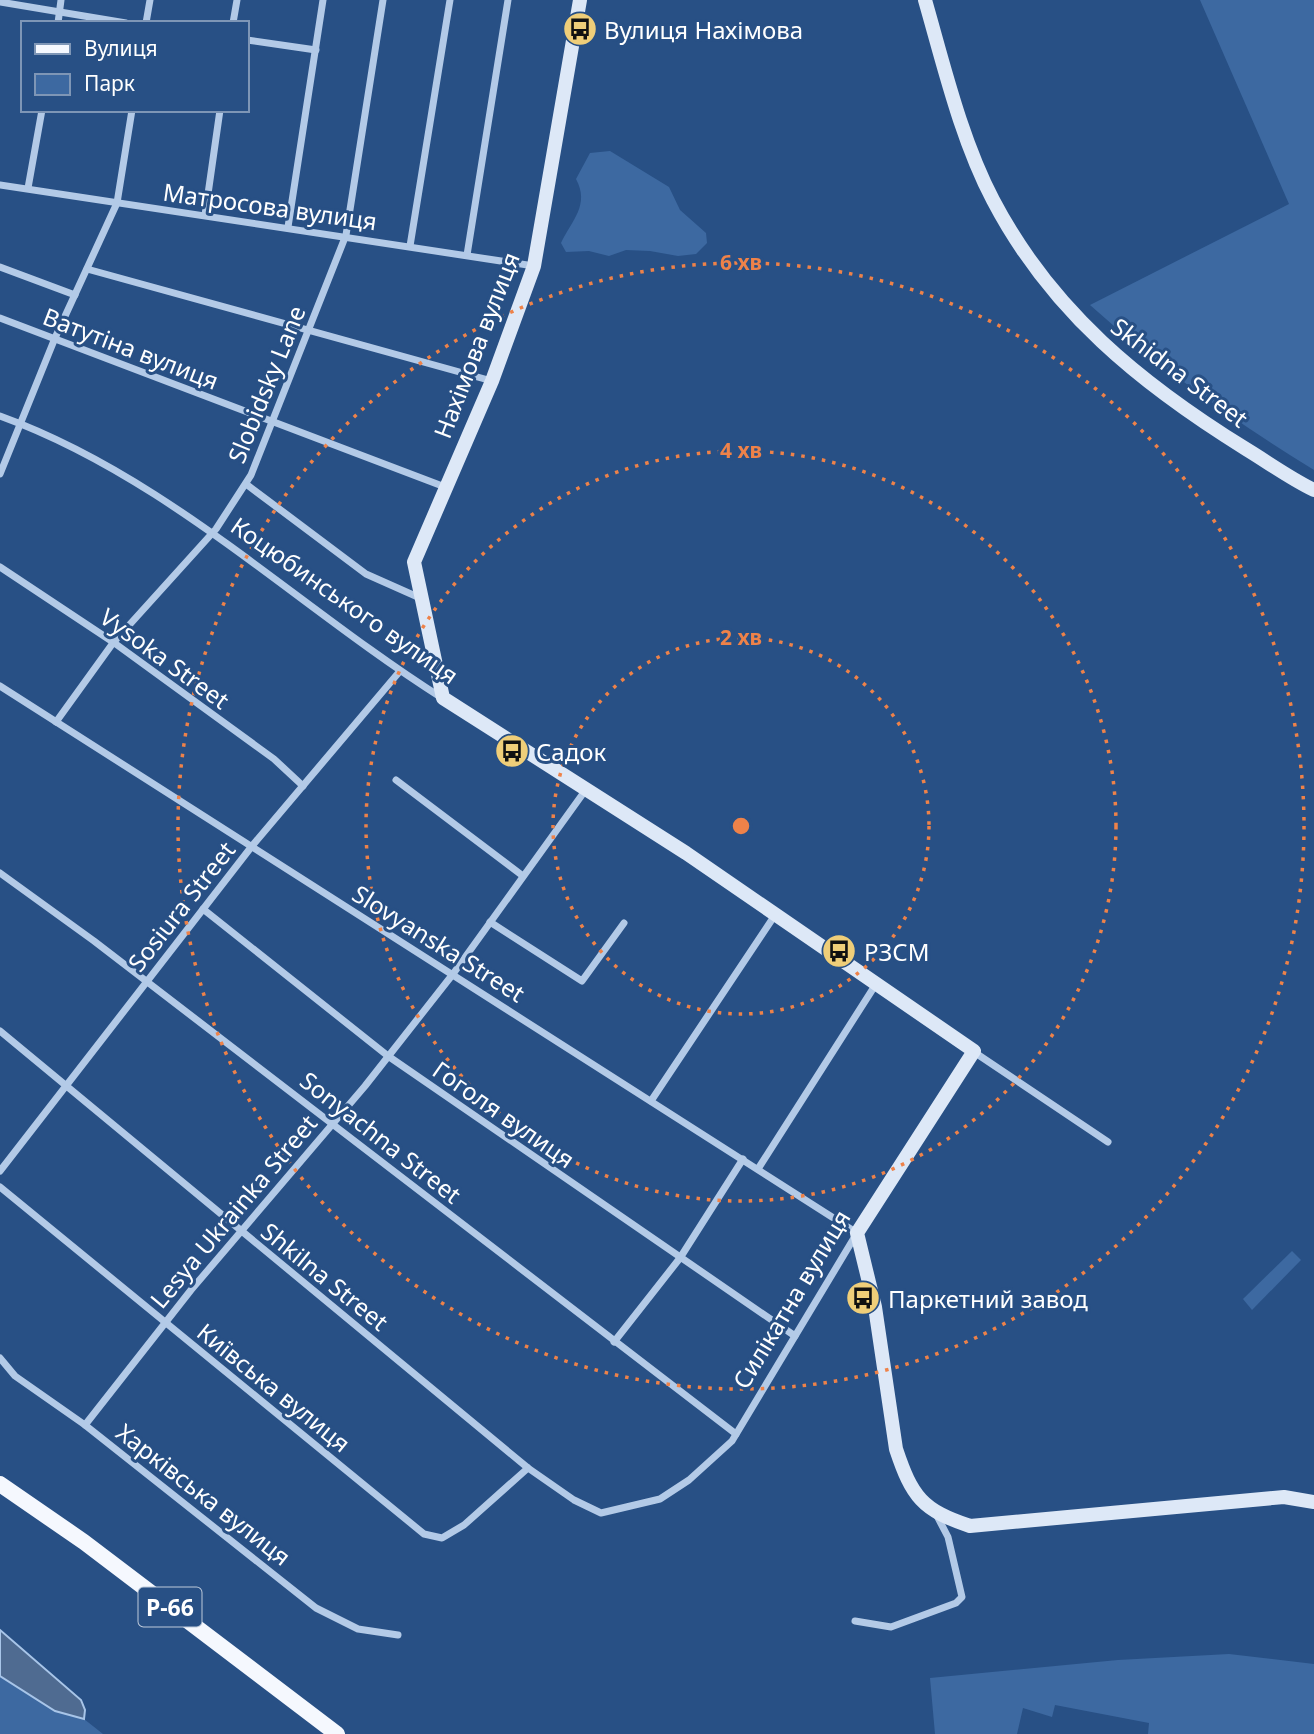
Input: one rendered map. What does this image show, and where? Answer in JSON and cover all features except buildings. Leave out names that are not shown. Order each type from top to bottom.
[{"type":"main road","name":"Р-66","points":[[0,1484],[94,1550],[337,1734]]},
{"type":"street","points":[[58,21],[61,0]]},
{"type":"street","points":[[146,21],[150,0]]},
{"type":"street","points":[[233,21],[237,0]]},
{"type":"street","points":[[288,227],[323,0]]},
{"type":"street","name":"Slobidsky Lane","points":[[56,722],[113,643],[210,532],[216,529],[246,484],[274,424],[346,235],[383,0]]},
{"type":"street","points":[[410,246],[450,0]]},
{"type":"street","points":[[467,255],[508,0]]},
{"type":"street","name":"Нахімова вулиця","points":[[443,698],[414,562],[492,381],[534,266],[580,0]]},
{"type":"street","name":"Skhidna Street","points":[[925,0],[983,178],[1028,262],[1090,332],[1128,366],[1208,425],[1314,490]]},
{"type":"street","points":[[0,2],[114,21]]},
{"type":"street","points":[[248,40],[316,50]]},
{"type":"street","points":[[28,188],[42,112]]},
{"type":"street","points":[[0,474],[55,338],[117,203],[132,112]]},
{"type":"street","points":[[205,215],[220,112]]},
{"type":"street","name":"Матросова вулиця","points":[[0,185],[346,235],[534,266]]},
{"type":"street","points":[[0,267],[75,295]]},
{"type":"street","points":[[87,268],[492,381]]},
{"type":"street","name":"Ватутіна вулиця","points":[[0,318],[445,487]]},
{"type":"street","name":"Коцюбинського вулиця","points":[[0,416],[55,436],[210,532],[400,671],[587,788],[1108,1142]]},
{"type":"street","points":[[246,484],[366,574],[420,598]]},
{"type":"street","name":"Vysoka Street","points":[[0,567],[113,643],[274,760],[303,786]]},
{"type":"street","name":"Sosiura Street","points":[[0,1171],[252,846],[400,671]]},
{"type":"street","name":"Slovyanska Street","points":[[0,686],[857,1233]]},
{"type":"street","points":[[396,780],[523,876]]},
{"type":"street","name":"Lesya Ukrainka Street","points":[[85,1425],[240,1231],[388,1056],[453,974],[587,788]]},
{"type":"street","name":"Sonyachna Street","points":[[0,873],[736,1434]]},
{"type":"street","name":"Гоголя вулиця","points":[[203,909],[388,1056],[795,1336]]},
{"type":"street","points":[[651,1101],[776,914]]},
{"type":"street","points":[[490,922],[582,981],[624,923]]},
{"type":"street","points":[[758,1169],[876,983]]},
{"type":"street","name":"Shkilna Street","points":[[0,1031],[528,1468],[574,1500],[601,1513]]},
{"type":"street","name":"Силікатна вулиця","points":[[601,1513],[660,1499],[689,1480],[736,1434],[857,1233],[974,1051]]},
{"type":"street","points":[[614,1342],[680,1258],[743,1159]]},
{"type":"street","name":"Київська вулиця","points":[[0,1187],[424,1534],[442,1538],[464,1525],[528,1468]]},
{"type":"street","points":[[855,1621],[891,1627],[956,1603],[962,1597],[948,1537],[936,1514],[921,1501],[903,1469],[897,1449],[874,1304],[857,1233]]},
{"type":"street","name":"Харківська вулиця","points":[[0,1358],[15,1376],[85,1425],[316,1608],[358,1629],[398,1635]]},
{"type":"street","points":[[936,1514],[970,1525],[1284,1497],[1314,1502]]},
{"type":"green space","points":[[1200,0],[1314,0],[1314,470],[1198,393],[1090,305],[1289,204]]},
{"type":"green space","points":[[610,151],[669,187],[680,210],[706,233],[707,243],[696,254],[678,256],[626,250],[609,256],[589,251],[566,252],[561,243],[580,205],[580,188],[576,179],[590,153]]},
{"type":"green space","points":[[1292,1251],[1301,1260],[1252,1310],[1243,1299]]},
{"type":"green space","points":[[1229,1654],[1314,1664],[1314,1734],[1148,1734],[1149,1723],[1055,1705],[1052,1717],[1023,1708],[1017,1734],[935,1734],[930,1678],[1118,1660]]},
{"type":"green space","points":[[0,1676],[55,1711],[84,1719],[103,1734],[0,1734]]},
{"type":"shaded area","points":[[0,1630],[81,1700],[85,1710],[84,1719],[55,1711],[0,1676]]},
{"type":"place","name":"Вулиця Нахімова","points":[[580,29]]},
{"type":"place","name":"Садок","points":[[512,751]]},
{"type":"place","name":"РЗСМ","points":[[839,951]]},
{"type":"place","name":"Паркетний завод","points":[[863,1298]]}]
